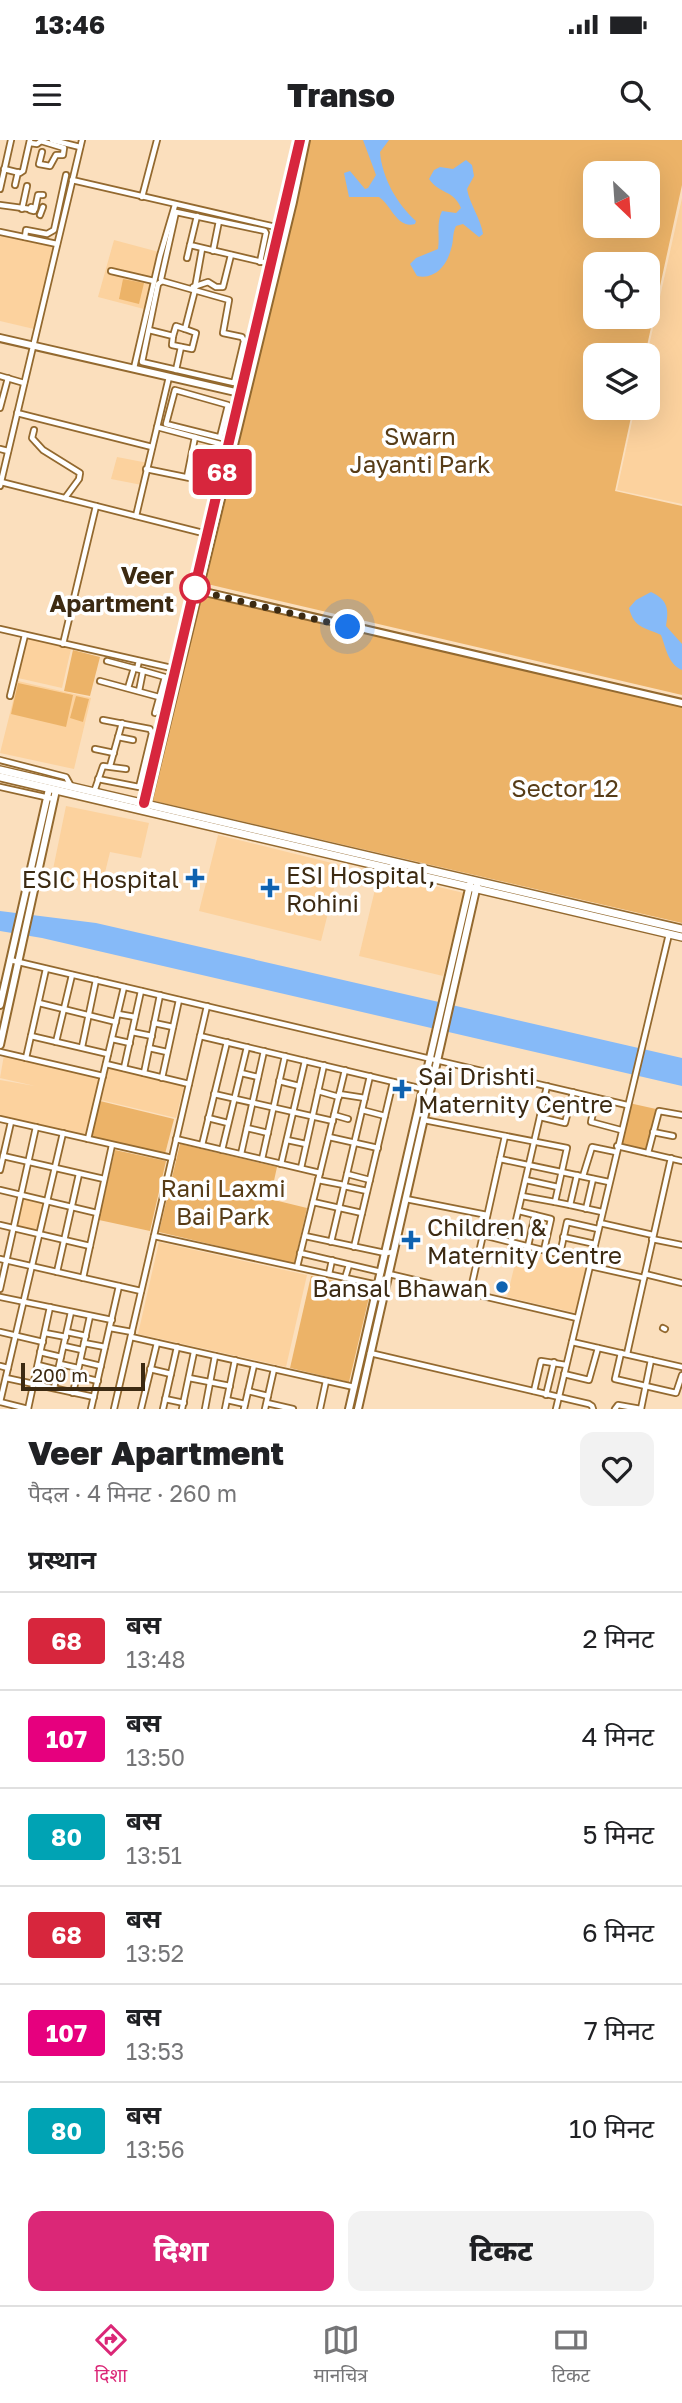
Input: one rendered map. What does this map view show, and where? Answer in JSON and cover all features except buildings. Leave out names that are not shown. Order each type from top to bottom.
[{"type":"main road","points":[[0,770],[146,804],[192,819]]},
{"type":"main road","points":[[0,777],[52,794],[192,819],[682,929]]},
{"type":"main road","points":[[474,884],[682,937]]},
{"type":"street","points":[[0,189],[11,140]]},
{"type":"street","points":[[52,140],[80,147]]},
{"type":"street","points":[[82,140],[0,484],[208,534]]},
{"type":"street","points":[[142,197],[157,140]]},
{"type":"street","points":[[146,804],[282,228],[300,140]]},
{"type":"street","points":[[146,804],[271,264],[306,140]]},
{"type":"street","points":[[4,169],[18,172],[24,169],[30,141],[37,144],[41,141],[64,148],[63,155],[56,154],[50,167],[39,164],[42,152]]},
{"type":"street","points":[[15,185],[18,172]]},
{"type":"street","points":[[25,237],[26,230],[47,234],[53,231],[66,175]]},
{"type":"street","points":[[72,180],[175,205],[266,232],[260,262]]},
{"type":"street","points":[[22,209],[27,186]]},
{"type":"street","points":[[33,210],[38,195],[43,195]]},
{"type":"street","points":[[0,205],[41,212]]},
{"type":"street","points":[[139,367],[175,205]]},
{"type":"street","points":[[157,279],[175,213],[282,228]]},
{"type":"street","points":[[187,258],[197,216]]},
{"type":"street","points":[[213,251],[220,218]]},
{"type":"street","points":[[0,232],[57,244]]},
{"type":"street","points":[[190,246],[271,264]]},
{"type":"street","points":[[185,329],[202,249]]},
{"type":"street","points":[[139,367],[160,282],[195,289],[208,282],[219,288],[224,285],[231,256]]},
{"type":"street","points":[[111,271],[157,279],[229,300],[223,333],[242,337],[244,341],[234,383]]},
{"type":"street","points":[[176,326],[196,333],[192,349],[171,345],[173,335],[176,326]]},
{"type":"street","points":[[149,330],[173,335]]},
{"type":"street","points":[[0,338],[243,391]]},
{"type":"street","points":[[176,370],[181,347]]},
{"type":"street","points":[[139,367],[176,370],[234,383],[243,391]]},
{"type":"street","points":[[0,376],[24,383]]},
{"type":"street","points":[[136,516],[169,377]]},
{"type":"street","points":[[0,408],[8,378]]},
{"type":"street","points":[[220,438],[228,405],[175,390],[166,424],[220,438],[229,443]]},
{"type":"street","points":[[17,413],[152,447]]},
{"type":"street","points":[[157,427],[229,443]]},
{"type":"street","points":[[34,430],[32,438],[37,446],[80,473],[79,480],[65,498]]},
{"type":"street","points":[[187,477],[195,437]]},
{"type":"street","points":[[0,449],[8,451]]},
{"type":"street","points":[[146,469],[219,484]]},
{"type":"street","points":[[62,644],[96,506]]},
{"type":"street","points":[[197,588],[682,701]]},
{"type":"street","points":[[0,629],[176,669]]},
{"type":"street","points":[[10,696],[25,635]]},
{"type":"street","points":[[107,661],[165,677],[155,713]]},
{"type":"street","points":[[139,661],[139,691]]},
{"type":"street","points":[[128,688],[138,669]]},
{"type":"street","points":[[100,681],[159,696]]},
{"type":"street","points":[[99,779],[139,787],[152,730],[103,720]]},
{"type":"street","points":[[110,766],[122,723]]},
{"type":"street","points":[[118,737],[133,740]]},
{"type":"street","points":[[95,749],[114,753]]},
{"type":"street","points":[[94,792],[106,751]]},
{"type":"street","points":[[0,760],[66,777],[71,786]]},
{"type":"street","points":[[103,765],[126,769]]},
{"type":"street","points":[[0,787],[52,794]]},
{"type":"street","points":[[0,1004],[24,897],[52,794]]},
{"type":"street","points":[[0,1045],[52,794]]},
{"type":"street","points":[[349,1409],[378,1285],[394,1252],[474,884]]},
{"type":"street","points":[[556,1409],[668,934]]},
{"type":"street","points":[[10,960],[627,1105]]},
{"type":"street","points":[[26,1058],[46,969]]},
{"type":"street","points":[[57,1042],[72,975]]},
{"type":"street","points":[[82,1048],[96,981]]},
{"type":"street","points":[[88,1139],[124,987]]},
{"type":"street","points":[[124,1068],[141,991]]},
{"type":"street","points":[[144,1073],[160,995]]},
{"type":"street","points":[[162,1077],[179,1000]]},
{"type":"street","points":[[39,1003],[116,1022]]},
{"type":"street","points":[[114,1409],[207,1006]]},
{"type":"street","points":[[118,1014],[135,1017]]},
{"type":"street","points":[[154,1023],[173,1027]]},
{"type":"street","points":[[132,1032],[152,1036]]},
{"type":"street","points":[[31,1036],[108,1054]]},
{"type":"street","points":[[200,1036],[423,1089]]},
{"type":"street","points":[[112,1039],[130,1042]]},
{"type":"street","points":[[202,1145],[227,1042]]},
{"type":"street","points":[[222,1150],[247,1047]]},
{"type":"street","points":[[149,1048],[167,1052]]},
{"type":"street","points":[[241,1154],[264,1051]]},
{"type":"street","points":[[0,1052],[103,1076]]},
{"type":"street","points":[[262,1159],[285,1056]]},
{"type":"street","points":[[358,1409],[385,1273],[385,1253],[423,1089],[434,1060]]},
{"type":"street","points":[[281,1164],[305,1061]]},
{"type":"street","points":[[106,1064],[189,1084]]},
{"type":"street","points":[[301,1168],[324,1065]]},
{"type":"street","points":[[297,1267],[345,1070]]},
{"type":"street","points":[[241,1073],[258,1077]]},
{"type":"street","points":[[331,1242],[370,1076]]},
{"type":"street","points":[[279,1081],[299,1086]]},
{"type":"street","points":[[354,1247],[393,1082]]},
{"type":"street","points":[[512,1242],[547,1086]]},
{"type":"street","points":[[318,1091],[365,1098]]},
{"type":"street","points":[[540,1117],[565,1122],[573,1092]]},
{"type":"street","points":[[214,1094],[313,1116],[348,1119]]},
{"type":"street","points":[[596,1098],[591,1122],[621,1130]]},
{"type":"street","points":[[362,1110],[385,1116]]},
{"type":"street","points":[[648,1153],[659,1111],[682,1115]]},
{"type":"street","points":[[208,1118],[228,1123]]},
{"type":"street","points":[[0,1119],[172,1158]]},
{"type":"street","points":[[424,1120],[567,1148],[555,1202]]},
{"type":"street","points":[[0,1170],[11,1122]]},
{"type":"street","points":[[0,1289],[36,1127]]},
{"type":"street","points":[[247,1128],[268,1133]]},
{"type":"street","points":[[653,1132],[673,1136]]},
{"type":"street","points":[[50,1307],[29,1409],[0,1402],[62,1133]]},
{"type":"street","points":[[470,1293],[505,1136]]},
{"type":"street","points":[[329,1137],[378,1148]]},
{"type":"street","points":[[176,1139],[320,1173]]},
{"type":"street","points":[[287,1140],[306,1144]]},
{"type":"street","points":[[83,1278],[112,1145]]},
{"type":"street","points":[[617,1146],[682,1161]]},
{"type":"street","points":[[583,1177],[592,1147],[616,1152]]},
{"type":"street","points":[[3,1156],[104,1180]]},
{"type":"street","points":[[670,1158],[644,1276],[615,1379],[676,1394],[682,1375]]},
{"type":"street","points":[[500,1159],[609,1182]]},
{"type":"street","points":[[57,1272],[79,1174]]},
{"type":"street","points":[[347,1174],[370,1180]]},
{"type":"street","points":[[570,1205],[577,1175]]},
{"type":"street","points":[[586,1209],[593,1179]]},
{"type":"street","points":[[318,1180],[367,1191]]},
{"type":"street","points":[[526,1180],[558,1187]]},
{"type":"street","points":[[0,1190],[97,1213]]},
{"type":"street","points":[[522,1196],[602,1212]]},
{"type":"street","points":[[406,1199],[487,1215]]},
{"type":"street","points":[[313,1202],[362,1213]]},
{"type":"street","points":[[519,1211],[551,1219],[544,1250]]},
{"type":"street","points":[[528,1246],[535,1215]]},
{"type":"street","points":[[559,1254],[567,1222],[599,1226],[682,1245]]},
{"type":"street","points":[[0,1225],[90,1246]]},
{"type":"street","points":[[483,1235],[590,1264],[682,1283]]},
{"type":"street","points":[[154,1236],[378,1285]]},
{"type":"street","points":[[304,1236],[385,1253],[394,1252]]},
{"type":"street","points":[[563,1237],[595,1244]]},
{"type":"street","points":[[300,1253],[578,1318]]},
{"type":"street","points":[[0,1259],[141,1291]]},
{"type":"street","points":[[329,1274],[332,1261]]},
{"type":"street","points":[[345,1278],[349,1265]]},
{"type":"street","points":[[92,1409],[119,1286]]},
{"type":"street","points":[[0,1297],[111,1320]]},
{"type":"street","points":[[54,1388],[71,1312]]},
{"type":"street","points":[[73,1393],[90,1316]]},
{"type":"street","points":[[110,1328],[157,1343],[354,1387]]},
{"type":"street","points":[[0,1332],[43,1342]]},
{"type":"street","points":[[45,1333],[86,1336]]},
{"type":"street","points":[[572,1342],[682,1367]]},
{"type":"street","points":[[84,1343],[106,1347]]},
{"type":"street","points":[[141,1409],[157,1343]]},
{"type":"street","points":[[64,1346],[82,1350]]},
{"type":"street","points":[[163,1409],[177,1347]]},
{"type":"street","points":[[564,1374],[589,1380],[598,1348]]},
{"type":"street","points":[[165,1399],[183,1406],[194,1351]]},
{"type":"street","points":[[40,1352],[61,1357]]},
{"type":"street","points":[[370,1353],[591,1405],[593,1409]]},
{"type":"street","points":[[212,1409],[205,1408],[215,1356]]},
{"type":"street","points":[[225,1409],[235,1360]]},
{"type":"street","points":[[615,1409],[617,1405],[641,1409],[651,1360]]},
{"type":"street","points":[[80,1361],[101,1366]]},
{"type":"street","points":[[534,1391],[541,1361],[566,1365]]},
{"type":"street","points":[[547,1395],[554,1362]]},
{"type":"street","points":[[227,1399],[245,1406],[254,1364]]},
{"type":"street","points":[[38,1365],[78,1368]]},
{"type":"street","points":[[0,1366],[8,1368]]},
{"type":"street","points":[[150,1369],[171,1374]]},
{"type":"street","points":[[274,1369],[266,1406],[290,1409]]},
{"type":"street","points":[[76,1376],[98,1381]]},
{"type":"street","points":[[6,1378],[94,1397]]},
{"type":"street","points":[[189,1378],[230,1386]]},
{"type":"street","points":[[320,1409],[326,1381]]},
{"type":"street","points":[[248,1391],[268,1396]]},
{"type":"shaded area","points":[[682,198],[682,504],[617,490],[632,420],[660,420],[660,343],[650,343],[653,329],[660,329],[660,297]]},
{"type":"shaded area","points":[[0,234],[54,246],[34,329],[0,321]]},
{"type":"shaded area","points":[[114,240],[159,252],[144,309],[98,297]]},
{"type":"shaded area","points":[[117,457],[148,463],[142,485],[111,479]]},
{"type":"shaded area","points":[[27,638],[71,649],[62,688],[18,678]]},
{"type":"shaded area","points":[[18,681],[91,698],[74,769],[0,753]]},
{"type":"shaded area","points":[[66,806],[149,823],[141,858],[110,852],[101,889],[51,879]]},
{"type":"shaded area","name":"ESI Hospital, Rohini","points":[[218,835],[340,865],[321,941],[199,911]]},
{"type":"shaded area","points":[[379,873],[464,893],[443,976],[359,956]]},
{"type":"shaded area","points":[[4,1055],[100,1077],[86,1136],[0,1116],[0,1080],[35,1086],[0,1078]]},
{"type":"shaded area","points":[[108,1068],[184,1086],[176,1118],[101,1100]]},
{"type":"shaded area","points":[[23,1197],[44,1202],[38,1231],[16,1226]]},
{"type":"shaded area","points":[[159,1242],[307,1275],[286,1367],[138,1334]]},
{"type":"shaded area","points":[[519,1247],[588,1263],[576,1313],[507,1297]]},
{"type":"green space","name":"Swarn Jayanti Park","points":[[309,140],[682,140],[682,185],[660,286],[660,252],[583,252],[583,329],[651,329],[648,343],[583,343],[583,420],[630,420],[615,491],[682,506],[682,695],[203,583]]},
{"type":"green space","points":[[123,279],[144,283],[139,304],[119,299]]},
{"type":"green space","name":"Sector 12","points":[[199,594],[682,704],[682,923],[150,800]]},
{"type":"green space","points":[[73,650],[100,657],[90,696],[64,691]]},
{"type":"green space","points":[[18,683],[73,695],[66,727],[11,714]]},
{"type":"green space","points":[[76,696],[89,699],[83,722],[70,718]]},
{"type":"green space","points":[[100,1101],[174,1119],[165,1154],[91,1136]]},
{"type":"green space","points":[[629,1103],[656,1109],[647,1150],[620,1144]]},
{"type":"green space","name":"Rani Laxmi Bai Park","points":[[180,1144],[277,1167],[270,1199],[307,1208],[294,1264],[159,1232]]},
{"type":"green space","points":[[115,1150],[166,1161],[150,1231],[99,1220]]},
{"type":"green space","points":[[311,1276],[371,1289],[349,1382],[290,1368]]},
{"type":"water","points":[[363,140],[389,140],[380,152],[381,162],[392,190],[416,221],[415,224],[409,225],[399,220],[379,197],[349,197],[344,173],[350,171],[365,189],[376,175]]},
{"type":"water","points":[[466,160],[472,165],[474,176],[467,189],[483,234],[479,237],[463,224],[456,226],[452,246],[443,266],[429,276],[417,276],[410,264],[416,258],[438,249],[442,211],[456,213],[461,208],[454,198],[429,179],[434,170],[440,167],[453,169]]},
{"type":"water","points":[[651,592],[664,602],[667,610],[666,626],[682,644],[682,670],[671,660],[661,635],[640,626],[631,615],[629,608],[636,600]]},
{"type":"water","points":[[0,911],[96,923],[682,1058],[682,1086],[42,938],[0,931]]},
{"type":"bus line","name":"68","points":[[144,803],[300,140]]},
{"type":"place","name":"Veer Apartment","points":[[195,588]]},
{"type":"place","name":"ESIC Hospital","points":[[195,878]]},
{"type":"place","name":"ESI Hospital, Rohini","points":[[270,888]]},
{"type":"place","name":"Sai Drishti Maternity Centre","points":[[402,1089]]},
{"type":"place","name":"Children & Maternity Centre","points":[[411,1240]]},
{"type":"place","name":"Bansal Bhawan","points":[[502,1287]]},
{"type":"route","points":[[195,588],[194,590],[348,627]]}]
